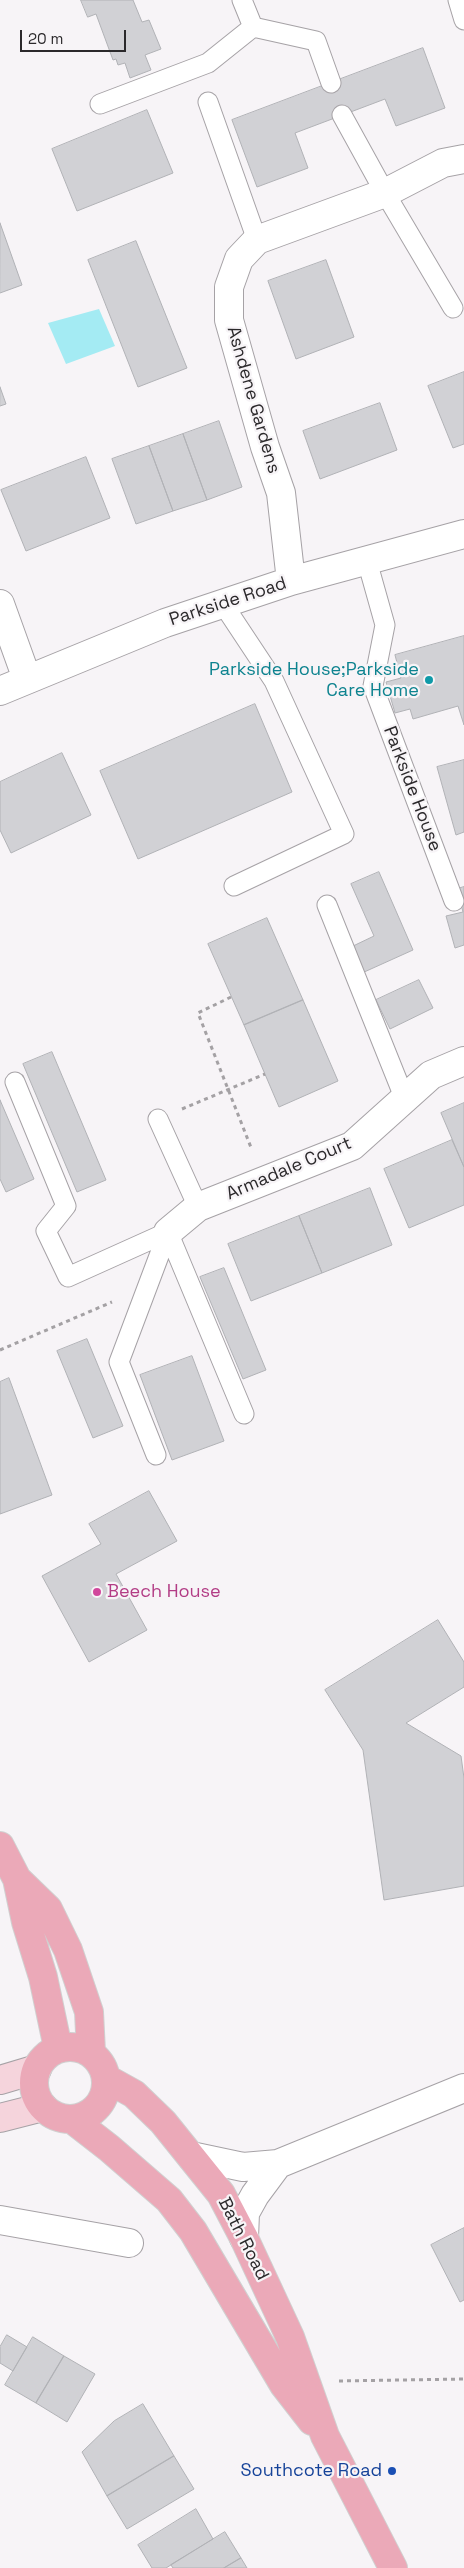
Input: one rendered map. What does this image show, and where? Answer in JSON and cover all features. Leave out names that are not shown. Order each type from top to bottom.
[{"type":"main road","points":[[0,1846],[17,1879],[26,1922],[44,1977],[58,2048]]},
{"type":"main road","points":[[17,1879],[48,1909],[68,1950],[89,2012],[91,2052]]},
{"type":"main road","points":[[78,2047],[91,2052],[101,2064],[107,2079],[104,2098],[97,2108],[87,2116],[73,2120],[52,2114],[43,2107],[35,2091],[34,2078],[37,2069],[47,2054],[58,2048],[78,2047]]},
{"type":"main road","name":"Bath Road","points":[[107,2079],[134,2094],[163,2122],[221,2194],[244,2238],[295,2350],[325,2436],[393,2568]]},
{"type":"main road","name":"Bath Road","points":[[73,2120],[109,2148],[169,2200],[193,2231],[284,2385],[325,2436]]},
{"type":"street","name":"Ashdene Gardens","points":[[291,581],[281,493],[265,447],[229,320],[229,287],[240,259],[257,240],[385,193],[443,163],[464,160]]},
{"type":"street","name":"Parkside Road","points":[[0,691],[165,623],[291,581],[464,534]]},
{"type":"street","points":[[0,604],[27,679]]},
{"type":"street","name":"Armadale Court","points":[[168,1232],[198,1207],[352,1146],[404,1097],[431,1076],[464,1061]]},
{"type":"street","points":[[0,2080],[37,2069]]},
{"type":"street","points":[[191,2156],[243,2168],[278,2164],[464,2088]]},
{"type":"street","points":[[0,2118],[43,2107]]},
{"type":"street","points":[[244,2238],[245,2213],[255,2194],[278,2164]]},
{"type":"street","points":[[0,2220],[129,2242]]},
{"type":"lane","points":[[242,0],[253,27]]},
{"type":"lane","points":[[458,0],[464,20]]},
{"type":"lane","points":[[253,27],[316,41],[331,83]]},
{"type":"lane","points":[[100,104],[208,63],[253,27]]},
{"type":"lane","points":[[208,102],[257,240]]},
{"type":"lane","points":[[342,115],[385,193],[453,308]]},
{"type":"lane","name":"Parkside House","points":[[367,561],[386,625],[372,686],[454,901]]},
{"type":"lane","points":[[223,604],[274,681],[344,834],[234,886]]},
{"type":"lane","points":[[327,905],[404,1097]]},
{"type":"lane","points":[[15,1082],[66,1206],[46,1231],[68,1277],[168,1232]]},
{"type":"lane","points":[[158,1119],[198,1207]]},
{"type":"lane","points":[[156,1455],[119,1362],[168,1232]]},
{"type":"lane","points":[[168,1232],[244,1414]]},
{"type":"path","points":[[231,997],[198,1013],[264,1181]]},
{"type":"path","points":[[158,1119],[265,1074]]},
{"type":"path","points":[[0,1350],[147,1287]]},
{"type":"path","points":[[337,2381],[464,2379]]},
{"type":"water","points":[[99,309],[115,346],[66,364],[48,323]]},
{"type":"building","points":[[81,0],[133,0],[142,22],[149,20],[161,49],[145,55],[151,70],[130,78],[125,63],[118,65],[116,59],[113,60],[96,14],[88,17]]},
{"type":"building","points":[[423,48],[445,108],[396,126],[385,99],[295,133],[308,168],[257,187],[232,120]]},
{"type":"building","points":[[147,110],[173,173],[77,211],[52,149]]},
{"type":"building","points":[[0,223],[22,285],[0,293]]},
{"type":"building","points":[[136,241],[187,368],[138,387],[88,260]]},
{"type":"building","points":[[326,260],[354,337],[296,359],[268,281]]},
{"type":"building","points":[[464,372],[464,444],[453,448],[428,386]]},
{"type":"building","points":[[0,387],[6,404],[0,406]]},
{"type":"building","points":[[380,403],[397,450],[320,479],[303,431]]},
{"type":"building","points":[[219,421],[242,487],[207,500],[183,434]]},
{"type":"building","points":[[183,434],[207,500],[173,511],[149,446]]},
{"type":"building","points":[[149,446],[173,511],[136,524],[112,459]]},
{"type":"building","points":[[86,457],[110,518],[26,551],[1,490]]},
{"type":"building","name":"Parkside House;Parkside Care Home","points":[[464,636],[464,725],[458,706],[413,719],[410,709],[395,713],[386,682],[401,678],[395,655]]},
{"type":"building","points":[[255,704],[292,792],[138,859],[100,771]]},
{"type":"building","points":[[62,753],[91,815],[11,853],[0,830],[0,782]]},
{"type":"building","points":[[464,760],[464,832],[456,835],[437,767]]},
{"type":"building","points":[[379,872],[413,950],[362,973],[351,947],[374,936],[351,884]]},
{"type":"building","points":[[464,887],[464,945],[455,948],[446,916],[463,912],[457,889]]},
{"type":"building","points":[[267,918],[303,1000],[244,1025],[208,944]]},
{"type":"building","points":[[419,980],[433,1008],[390,1029],[376,1000]]},
{"type":"building","points":[[303,1000],[338,1081],[279,1107],[244,1025]]},
{"type":"building","points":[[52,1052],[106,1180],[77,1192],[23,1064]]},
{"type":"building","points":[[0,1100],[34,1179],[6,1192],[0,1179]]},
{"type":"building","points":[[464,1103],[464,1167],[441,1113]]},
{"type":"building","points":[[452,1140],[464,1167],[464,1205],[409,1228],[384,1169]]},
{"type":"building","points":[[370,1188],[392,1245],[322,1273],[299,1216]]},
{"type":"building","points":[[299,1216],[322,1273],[251,1301],[228,1244]]},
{"type":"building","points":[[224,1268],[266,1370],[243,1379],[200,1277]]},
{"type":"building","points":[[87,1339],[123,1426],[93,1438],[57,1351]]},
{"type":"building","points":[[192,1356],[224,1441],[172,1460],[140,1375]]},
{"type":"building","points":[[9,1378],[52,1495],[0,1514],[0,1382]]},
{"type":"building","points":[[149,1491],[177,1541],[116,1574],[147,1630],[89,1662],[42,1576],[101,1544],[89,1524]]},
{"type":"building","points":[[438,1620],[464,1662],[464,1687],[406,1723],[461,1756],[464,1778],[464,1886],[384,1900],[363,1750],[325,1690]]},
{"type":"building","points":[[464,2228],[464,2300],[460,2302],[431,2245]]},
{"type":"building","points":[[7,2335],[27,2347],[13,2371],[0,2363],[0,2347]]},
{"type":"building","points":[[33,2337],[64,2356],[36,2403],[5,2385]]},
{"type":"building","points":[[64,2356],[95,2374],[67,2422],[36,2403]]},
{"type":"building","points":[[143,2404],[174,2456],[107,2496],[82,2452],[114,2421]]},
{"type":"building","points":[[174,2456],[194,2489],[127,2529],[107,2496]]},
{"type":"building","points":[[196,2509],[213,2539],[166,2568],[152,2568],[138,2545]]},
{"type":"building","points":[[225,2532],[241,2558],[224,2568],[173,2568],[171,2565]]},
{"type":"building","points":[[241,2558],[247,2568],[224,2568]]},
{"type":"place","name":"Parkside House;Parkside Care Home","points":[[429,680]]},
{"type":"place","name":"Beech House","points":[[97,1592]]},
{"type":"place","name":"Southcote Road","points":[[392,2471]]}]
